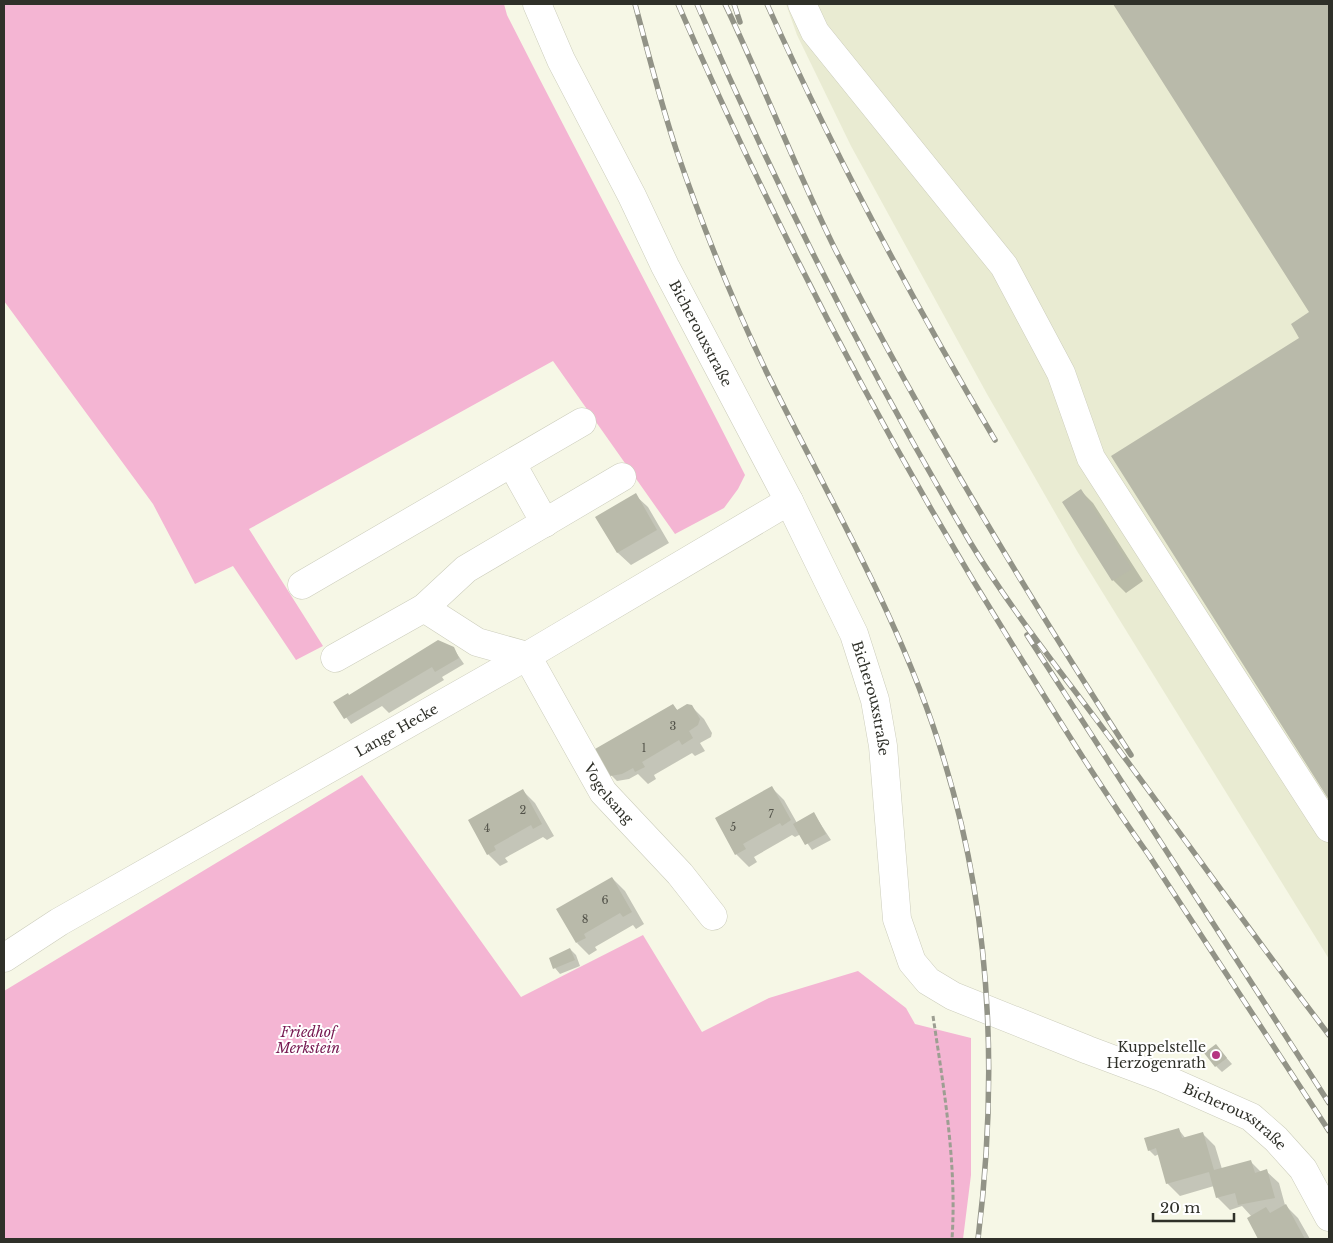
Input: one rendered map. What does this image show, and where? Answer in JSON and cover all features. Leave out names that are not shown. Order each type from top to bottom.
[{"type":"street","name":"Bicherouxstraße","points":[[537,4],[561,60],[632,196],[665,266],[789,501],[854,634],[875,700],[883,746],[897,919],[912,962],[928,981],[953,996],[1163,1078],[1250,1118],[1276,1139],[1303,1169],[1329,1217]]},
{"type":"street","points":[[802,4],[814,32],[1004,266],[1061,373],[1090,458],[1329,828]]},
{"type":"street","points":[[302,585],[582,422]]},
{"type":"street","points":[[512,464],[545,523]]},
{"type":"street","points":[[334,658],[424,608],[466,569],[622,477]]},
{"type":"street","name":"Lange Hecke","points":[[4,958],[59,922],[527,656],[789,501]]},
{"type":"street","points":[[424,608],[477,642],[527,656]]},
{"type":"street","name":"Vogelsang","points":[[527,656],[603,792],[680,874],[713,916]]},
{"type":"path","points":[[928,981],[951,1151],[954,1214],[952,1239]]},
{"type":"shaded area","points":[[786,4],[1329,4],[1329,959],[1077,551],[987,394],[851,146],[797,35]]},
{"type":"green space","points":[[4,4],[504,4],[507,15],[536,73],[745,475],[738,489],[724,508],[675,534],[553,361],[249,529],[323,646],[296,660],[233,566],[195,584],[153,504],[4,301]]},
{"type":"green space","name":"Friedhof Merkstein","points":[[362,775],[521,997],[643,935],[702,1032],[769,998],[858,971],[906,1008],[915,1024],[971,1038],[971,1175],[963,1239],[4,1239],[4,991]]},
{"type":"building","points":[[1113,4],[1329,4],[1329,800],[1111,456],[1299,338],[1291,324],[1309,312]]},
{"type":"building","points":[[1081,489],[1132,569],[1112,581],[1062,502]]},
{"type":"building","points":[[636,493],[657,530],[617,553],[595,517]]},
{"type":"building","points":[[438,640],[454,647],[459,658],[435,672],[432,667],[344,719],[333,702],[348,693],[349,695]]},
{"type":"building","points":[[673,704],[677,710],[687,704],[692,705],[700,719],[698,725],[689,731],[693,738],[682,745],[679,740],[642,762],[645,767],[635,772],[633,768],[622,774],[610,776],[595,749]]},
{"type":"building","points":[[772,786],[791,820],[782,826],[780,823],[743,844],[746,849],[735,855],[715,818]]},
{"type":"building","points":[[523,789],[542,824],[533,829],[531,825],[494,846],[496,850],[487,855],[468,820]]},
{"type":"building","points":[[814,812],[826,834],[805,845],[793,824]]},
{"type":"building","points":[[612,877],[632,912],[623,917],[620,913],[584,934],[586,938],[576,943],[556,909]]},
{"type":"building","points":[[570,948],[575,960],[553,969],[549,958]]},
{"type":"building","name":"Kuppelstelle Herzogenrath","points":[[1216,1044],[1227,1058],[1215,1067],[1204,1053]]},
{"type":"building","points":[[1179,1128],[1182,1138],[1203,1132],[1214,1170],[1251,1160],[1255,1173],[1267,1169],[1275,1198],[1238,1205],[1235,1193],[1216,1198],[1209,1172],[1166,1184],[1156,1148],[1148,1151],[1144,1138]]},
{"type":"building","points":[[1286,1204],[1305,1239],[1258,1239],[1247,1218],[1266,1207],[1270,1213]]},
{"type":"railway","points":[[635,4],[670,131],[718,262],[767,373],[887,611],[927,709],[944,760],[960,819],[972,878],[981,938],[986,998],[989,1058],[988,1118],[978,1239]]},
{"type":"railway","points":[[678,4],[754,172],[795,255],[880,418],[925,499],[1082,756],[1329,1131]]},
{"type":"railway","points":[[697,4],[727,73],[825,277],[895,411],[970,542],[1023,622],[1329,1035]]},
{"type":"railway","points":[[725,4],[834,247],[903,377],[1013,568],[1131,755]]},
{"type":"railway","points":[[734,4],[740,22]]},
{"type":"railway","points":[[767,4],[846,170],[933,333],[995,440]]},
{"type":"railway","points":[[1027,635],[1329,1103]]},
{"type":"place","name":"Kuppelstelle Herzogenrath","points":[[1216,1055]]}]
